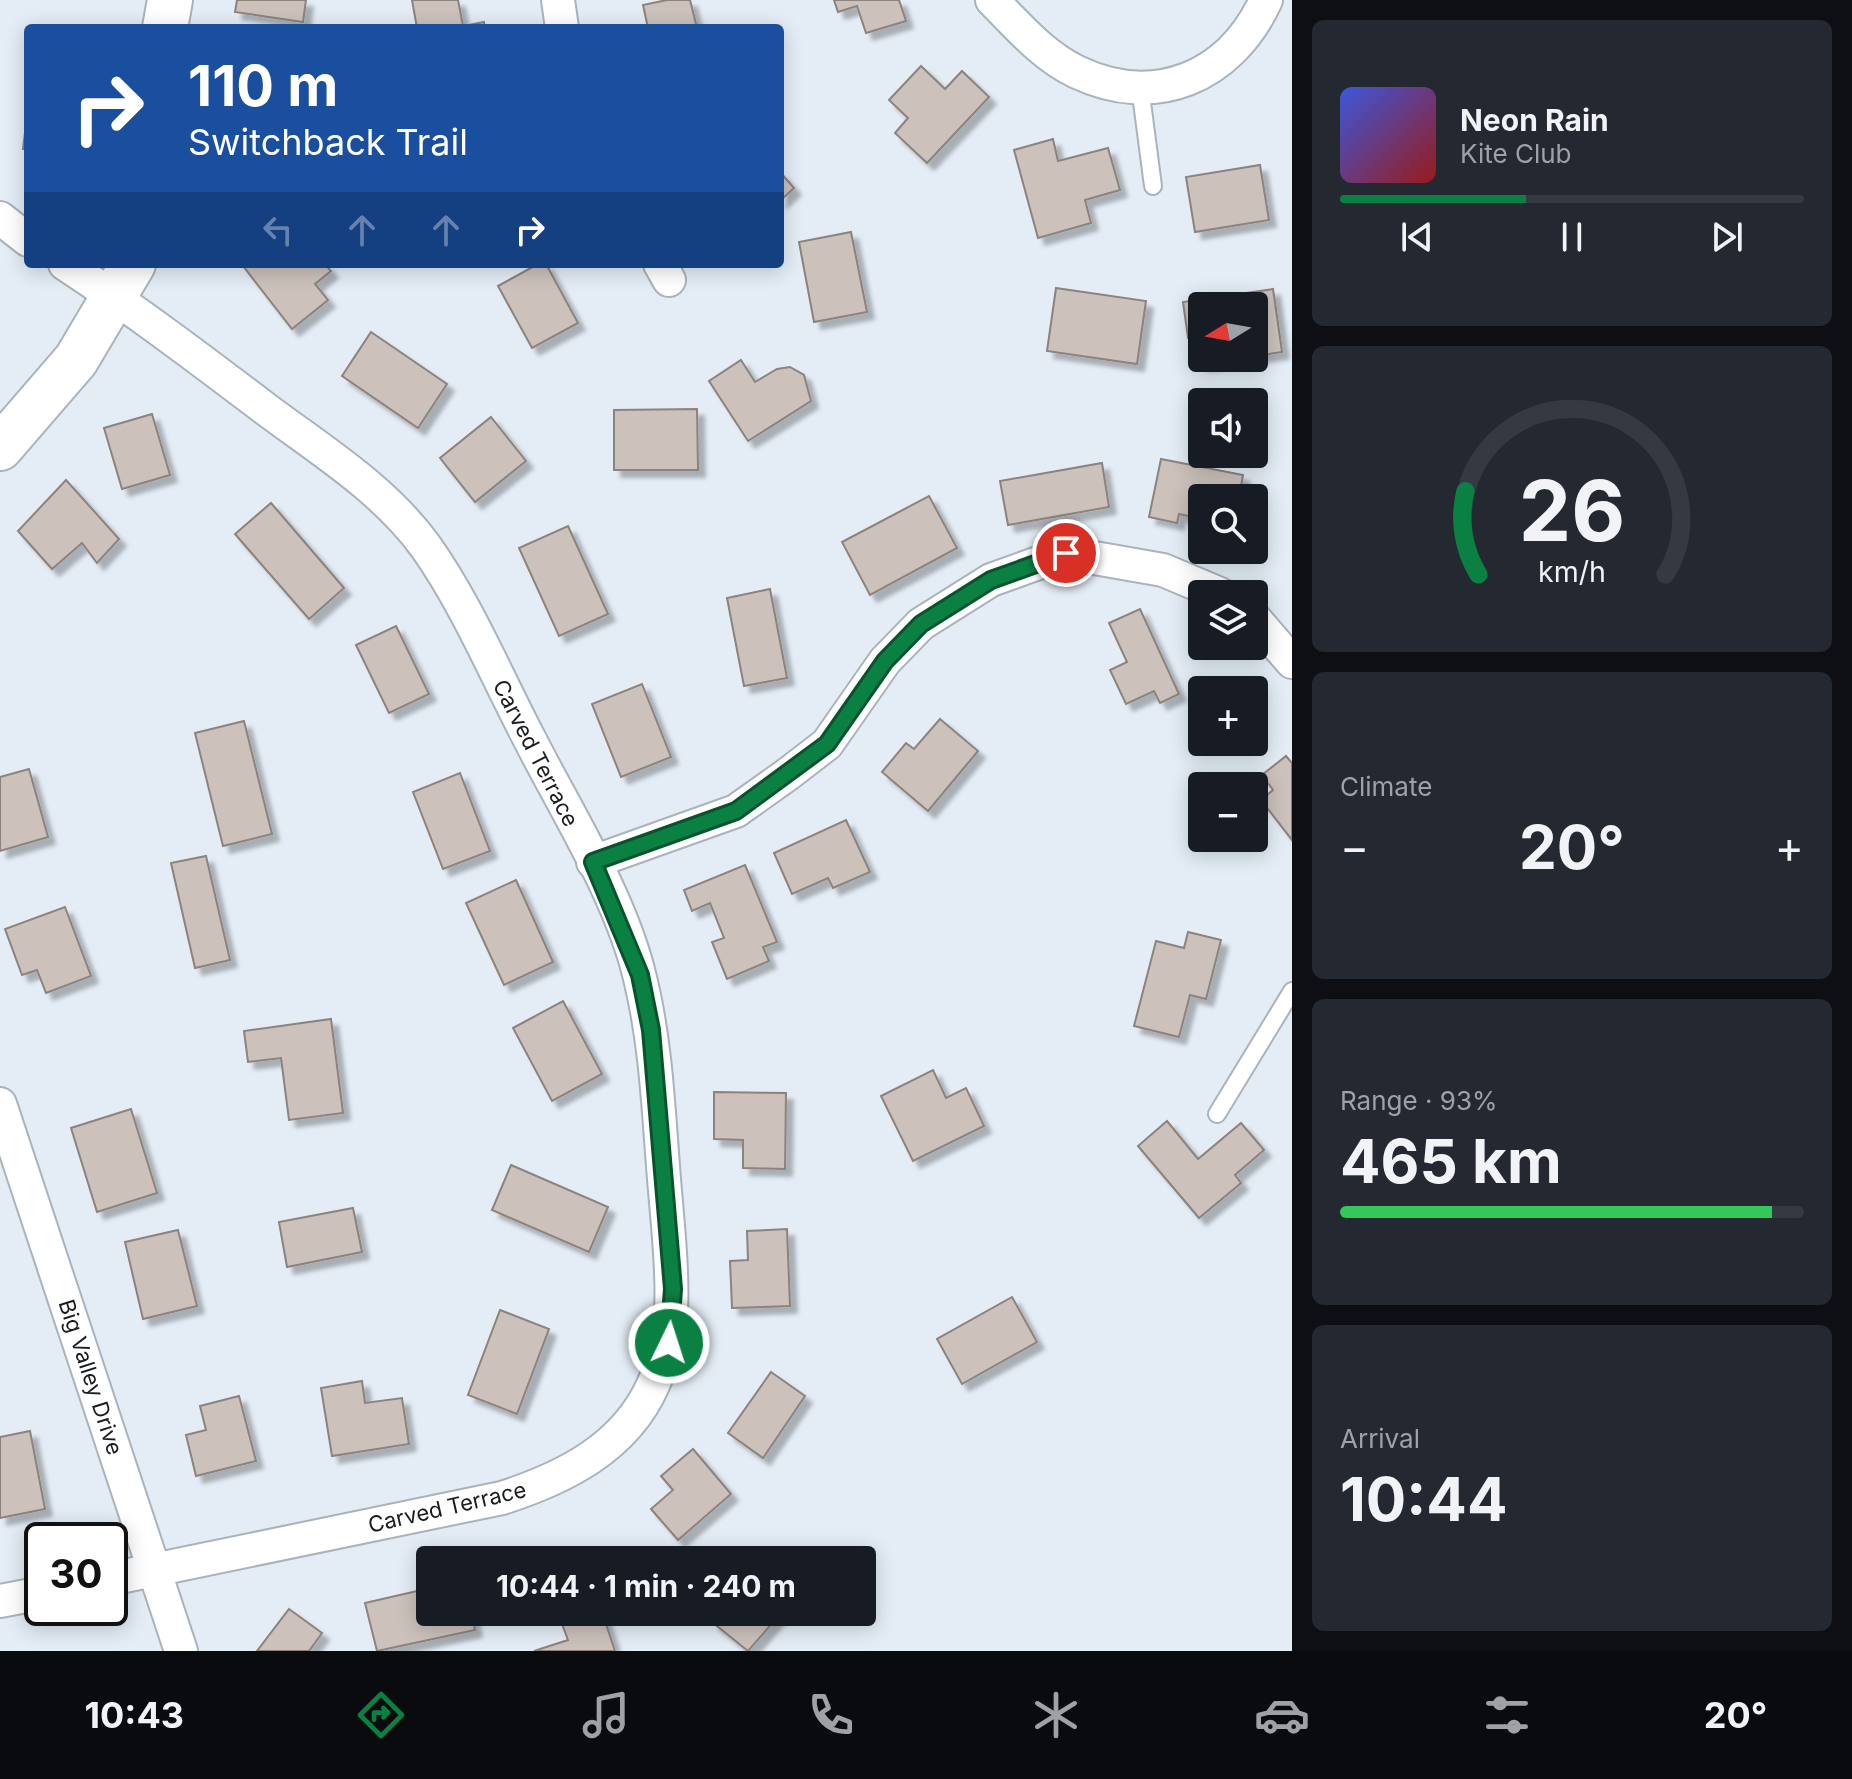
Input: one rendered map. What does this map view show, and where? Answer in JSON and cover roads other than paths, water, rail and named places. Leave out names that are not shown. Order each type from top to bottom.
[{"type":"street","points":[[166,24],[170,0]]},
{"type":"street","points":[[558,0],[561,24]]},
{"type":"street","points":[[992,0],[1040,47],[1074,71],[1113,86],[1151,88],[1197,77],[1224,59],[1260,13]]},
{"type":"street","points":[[0,218],[24,237]]},
{"type":"street","name":"Carved Terrace","points":[[79,268],[124,281],[354,474],[393,509],[425,546],[593,862],[640,975],[653,1049],[673,1289],[669,1343],[652,1388],[627,1428],[589,1460],[547,1483],[502,1498],[128,1575]]},
{"type":"street","points":[[0,448],[76,360],[124,281]]},
{"type":"street","points":[[593,862],[736,811],[827,744],[885,661],[921,624],[991,580],[1066,553],[1163,570],[1188,581]]},
{"type":"street","points":[[1268,634],[1292,662]]},
{"type":"street","name":"Big Valley Drive","points":[[0,1104],[181,1651]]},
{"type":"street","points":[[0,1601],[24,1596]]},
{"type":"lane","points":[[1140,87],[1153,186]]},
{"type":"lane","points":[[1217,1114],[1292,991]]}]
